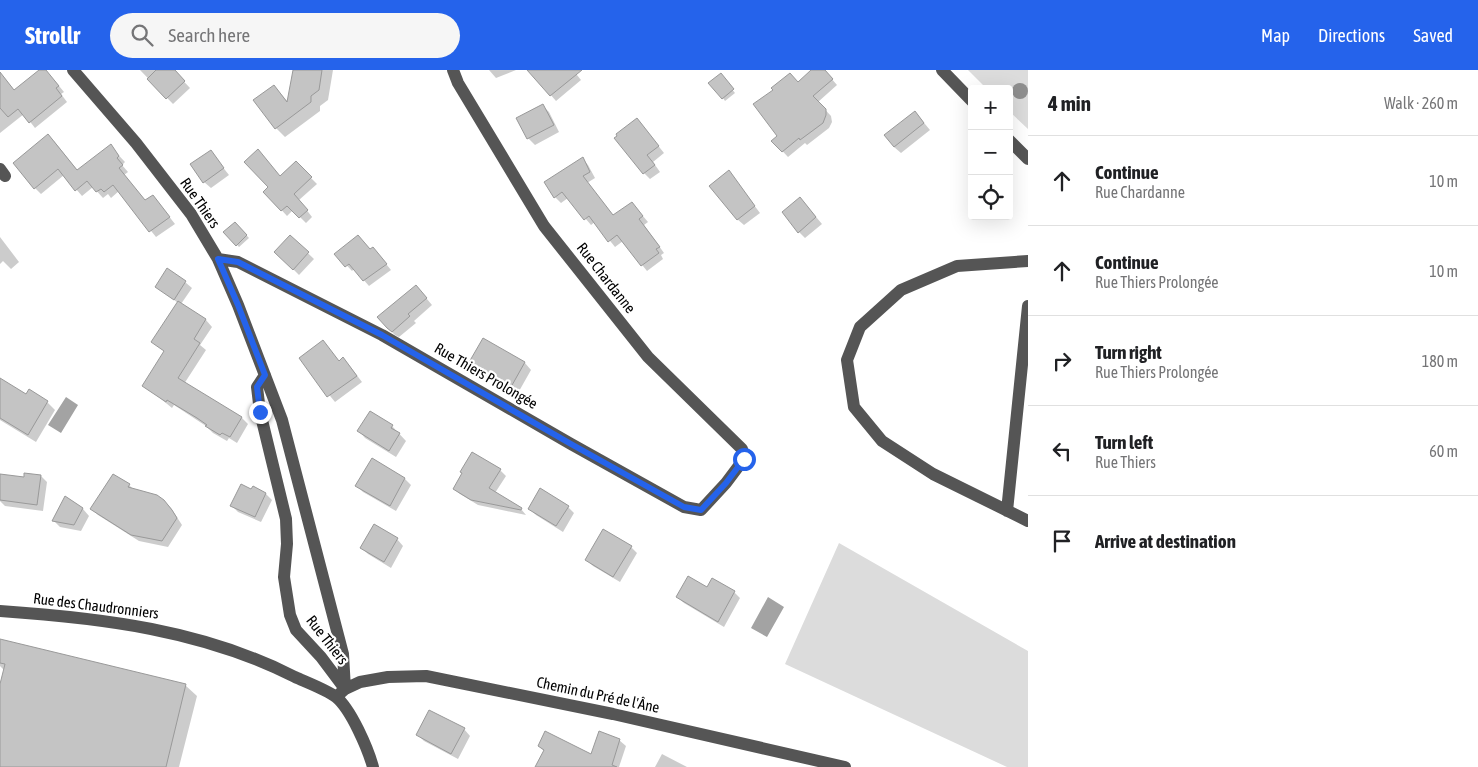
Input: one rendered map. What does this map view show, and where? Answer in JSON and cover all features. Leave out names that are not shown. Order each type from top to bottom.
[{"type":"street","name":"Rue Thiers","points":[[73,70],[191,214],[218,259],[238,305],[282,420],[343,654],[340,693]]},
{"type":"street","name":"Rue Chardanne","points":[[453,70],[458,83],[544,226],[648,357],[742,449],[744,459],[726,483]]},
{"type":"street","points":[[942,70],[968,97]]},
{"type":"street","points":[[1013,144],[1028,159]]},
{"type":"street","name":"Rue Thiers Prolongée","points":[[218,259],[238,262],[382,335],[684,507],[701,510],[726,483]]},
{"type":"street","points":[[1028,261],[957,266],[901,290],[860,327],[847,360],[854,407],[882,441],[933,474],[1028,522]]},
{"type":"street","points":[[1007,511],[1028,306]]},
{"type":"street","name":"Rue Thiers","points":[[265,375],[257,387],[260,412],[286,519],[287,544],[284,577],[290,615],[296,630],[321,657],[340,693]]},
{"type":"street","name":"Rue des Chaudronniers","points":[[0,612],[77,617],[132,624],[183,635],[225,647],[340,693]]},
{"type":"street","name":"Chemin du Pré de l'Âne","points":[[340,693],[360,682],[426,676],[613,714],[845,767]]},
{"type":"street","points":[[340,693],[348,714],[369,751],[374,767]]},
{"type":"shaded area","points":[[968,70],[1028,70],[1028,129],[1013,115],[1013,85],[983,85]]},
{"type":"shaded area","points":[[66,397],[78,405],[61,433],[48,425]]},
{"type":"shaded area","points":[[839,543],[1028,651],[1028,767],[1007,767],[785,664]]},
{"type":"shaded area","points":[[768,597],[784,607],[767,637],[751,628]]},
{"type":"building","points":[[39,70],[46,70],[59,86],[56,88],[62,96],[29,123],[18,109],[8,117],[0,108],[0,72],[14,90]]},
{"type":"building","points":[[156,70],[175,70],[185,81],[166,99],[147,79]]},
{"type":"building","points":[[293,70],[322,70],[319,90],[311,96],[311,102],[275,129],[253,100],[274,85],[287,102]]},
{"type":"building","points":[[527,70],[582,70],[550,96]]},
{"type":"building","points":[[811,70],[825,70],[833,79],[813,96],[826,109],[826,115],[823,123],[800,140],[799,138],[782,152],[771,141],[777,136],[753,104],[773,90],[771,88],[790,73],[798,82]]},
{"type":"building","points":[[721,73],[734,89],[722,99],[708,83]]},
{"type":"building","points":[[543,104],[554,125],[527,139],[516,118]]},
{"type":"building","points":[[915,111],[924,123],[894,147],[884,135]]},
{"type":"building","points":[[637,118],[659,146],[647,155],[655,165],[643,174],[614,138],[617,136],[616,134]]},
{"type":"building","points":[[48,134],[77,170],[111,144],[119,156],[117,158],[123,165],[119,168],[145,200],[153,195],[170,217],[149,232],[113,185],[104,192],[101,189],[96,192],[87,181],[75,191],[58,169],[34,189],[13,163]]},
{"type":"building","points":[[258,149],[280,176],[296,161],[312,177],[294,194],[308,210],[299,218],[287,206],[281,211],[263,192],[268,187],[244,162]]},
{"type":"building","points":[[211,150],[224,168],[203,183],[190,164]]},
{"type":"building","points":[[583,157],[590,172],[583,176],[613,215],[632,202],[643,216],[639,219],[660,247],[656,249],[659,253],[641,266],[617,235],[608,242],[589,216],[584,220],[562,192],[554,198],[544,182]]},
{"type":"building","points":[[729,170],[755,206],[737,220],[709,186]]},
{"type":"building","points":[[800,197],[816,217],[798,233],[782,212]]},
{"type":"building","points":[[235,222],[247,235],[236,246],[223,232]]},
{"type":"building","points":[[290,235],[309,252],[293,270],[274,252]]},
{"type":"building","points":[[358,235],[370,249],[373,247],[387,264],[363,281],[349,264],[345,267],[334,254]]},
{"type":"building","points":[[167,268],[186,281],[174,300],[155,287]]},
{"type":"building","points":[[416,285],[427,298],[408,314],[410,316],[392,332],[377,317]]},
{"type":"building","points":[[178,301],[206,319],[194,339],[200,343],[178,378],[242,417],[230,437],[222,433],[220,435],[205,426],[207,425],[197,418],[167,400],[166,402],[142,386],[164,351],[151,342]]},
{"type":"building","points":[[483,338],[525,362],[511,387],[468,364]]},
{"type":"building","points":[[323,340],[339,361],[343,357],[357,376],[327,397],[299,358]]},
{"type":"building","points":[[0,378],[26,394],[29,389],[48,401],[28,435],[0,418]]},
{"type":"building","points":[[370,411],[393,425],[391,428],[400,433],[389,451],[357,431]]},
{"type":"building","points":[[472,452],[501,469],[489,488],[522,508],[521,510],[471,500],[453,489],[462,473],[460,472]]},
{"type":"building","points":[[372,458],[405,478],[390,506],[355,486]]},
{"type":"building","points":[[24,473],[41,475],[37,505],[0,500],[0,474],[24,477]]},
{"type":"building","points":[[113,474],[130,484],[128,487],[157,495],[172,510],[177,518],[162,541],[131,535],[90,509]]},
{"type":"building","points":[[241,484],[251,489],[253,486],[266,493],[255,517],[230,506]]},
{"type":"building","points":[[540,488],[569,506],[556,526],[528,509]]},
{"type":"building","points":[[65,496],[83,508],[74,525],[52,521]]},
{"type":"building","points":[[374,524],[398,538],[384,562],[360,548]]},
{"type":"building","points":[[603,529],[632,546],[613,577],[585,560]]},
{"type":"building","points":[[688,576],[707,587],[712,578],[735,591],[718,622],[676,597]]},
{"type":"building","points":[[0,639],[186,684],[166,767],[0,767],[0,684],[5,664],[0,663]]},
{"type":"building","points":[[429,710],[465,728],[451,754],[416,735]]},
{"type":"building","points":[[545,731],[591,754],[599,731],[620,739],[612,765],[617,767],[535,767],[544,750],[538,746]]},
{"type":"route","points":[[260,412],[257,387],[265,375],[218,259],[238,262],[382,335],[684,507],[701,510],[726,483],[744,459]]}]
